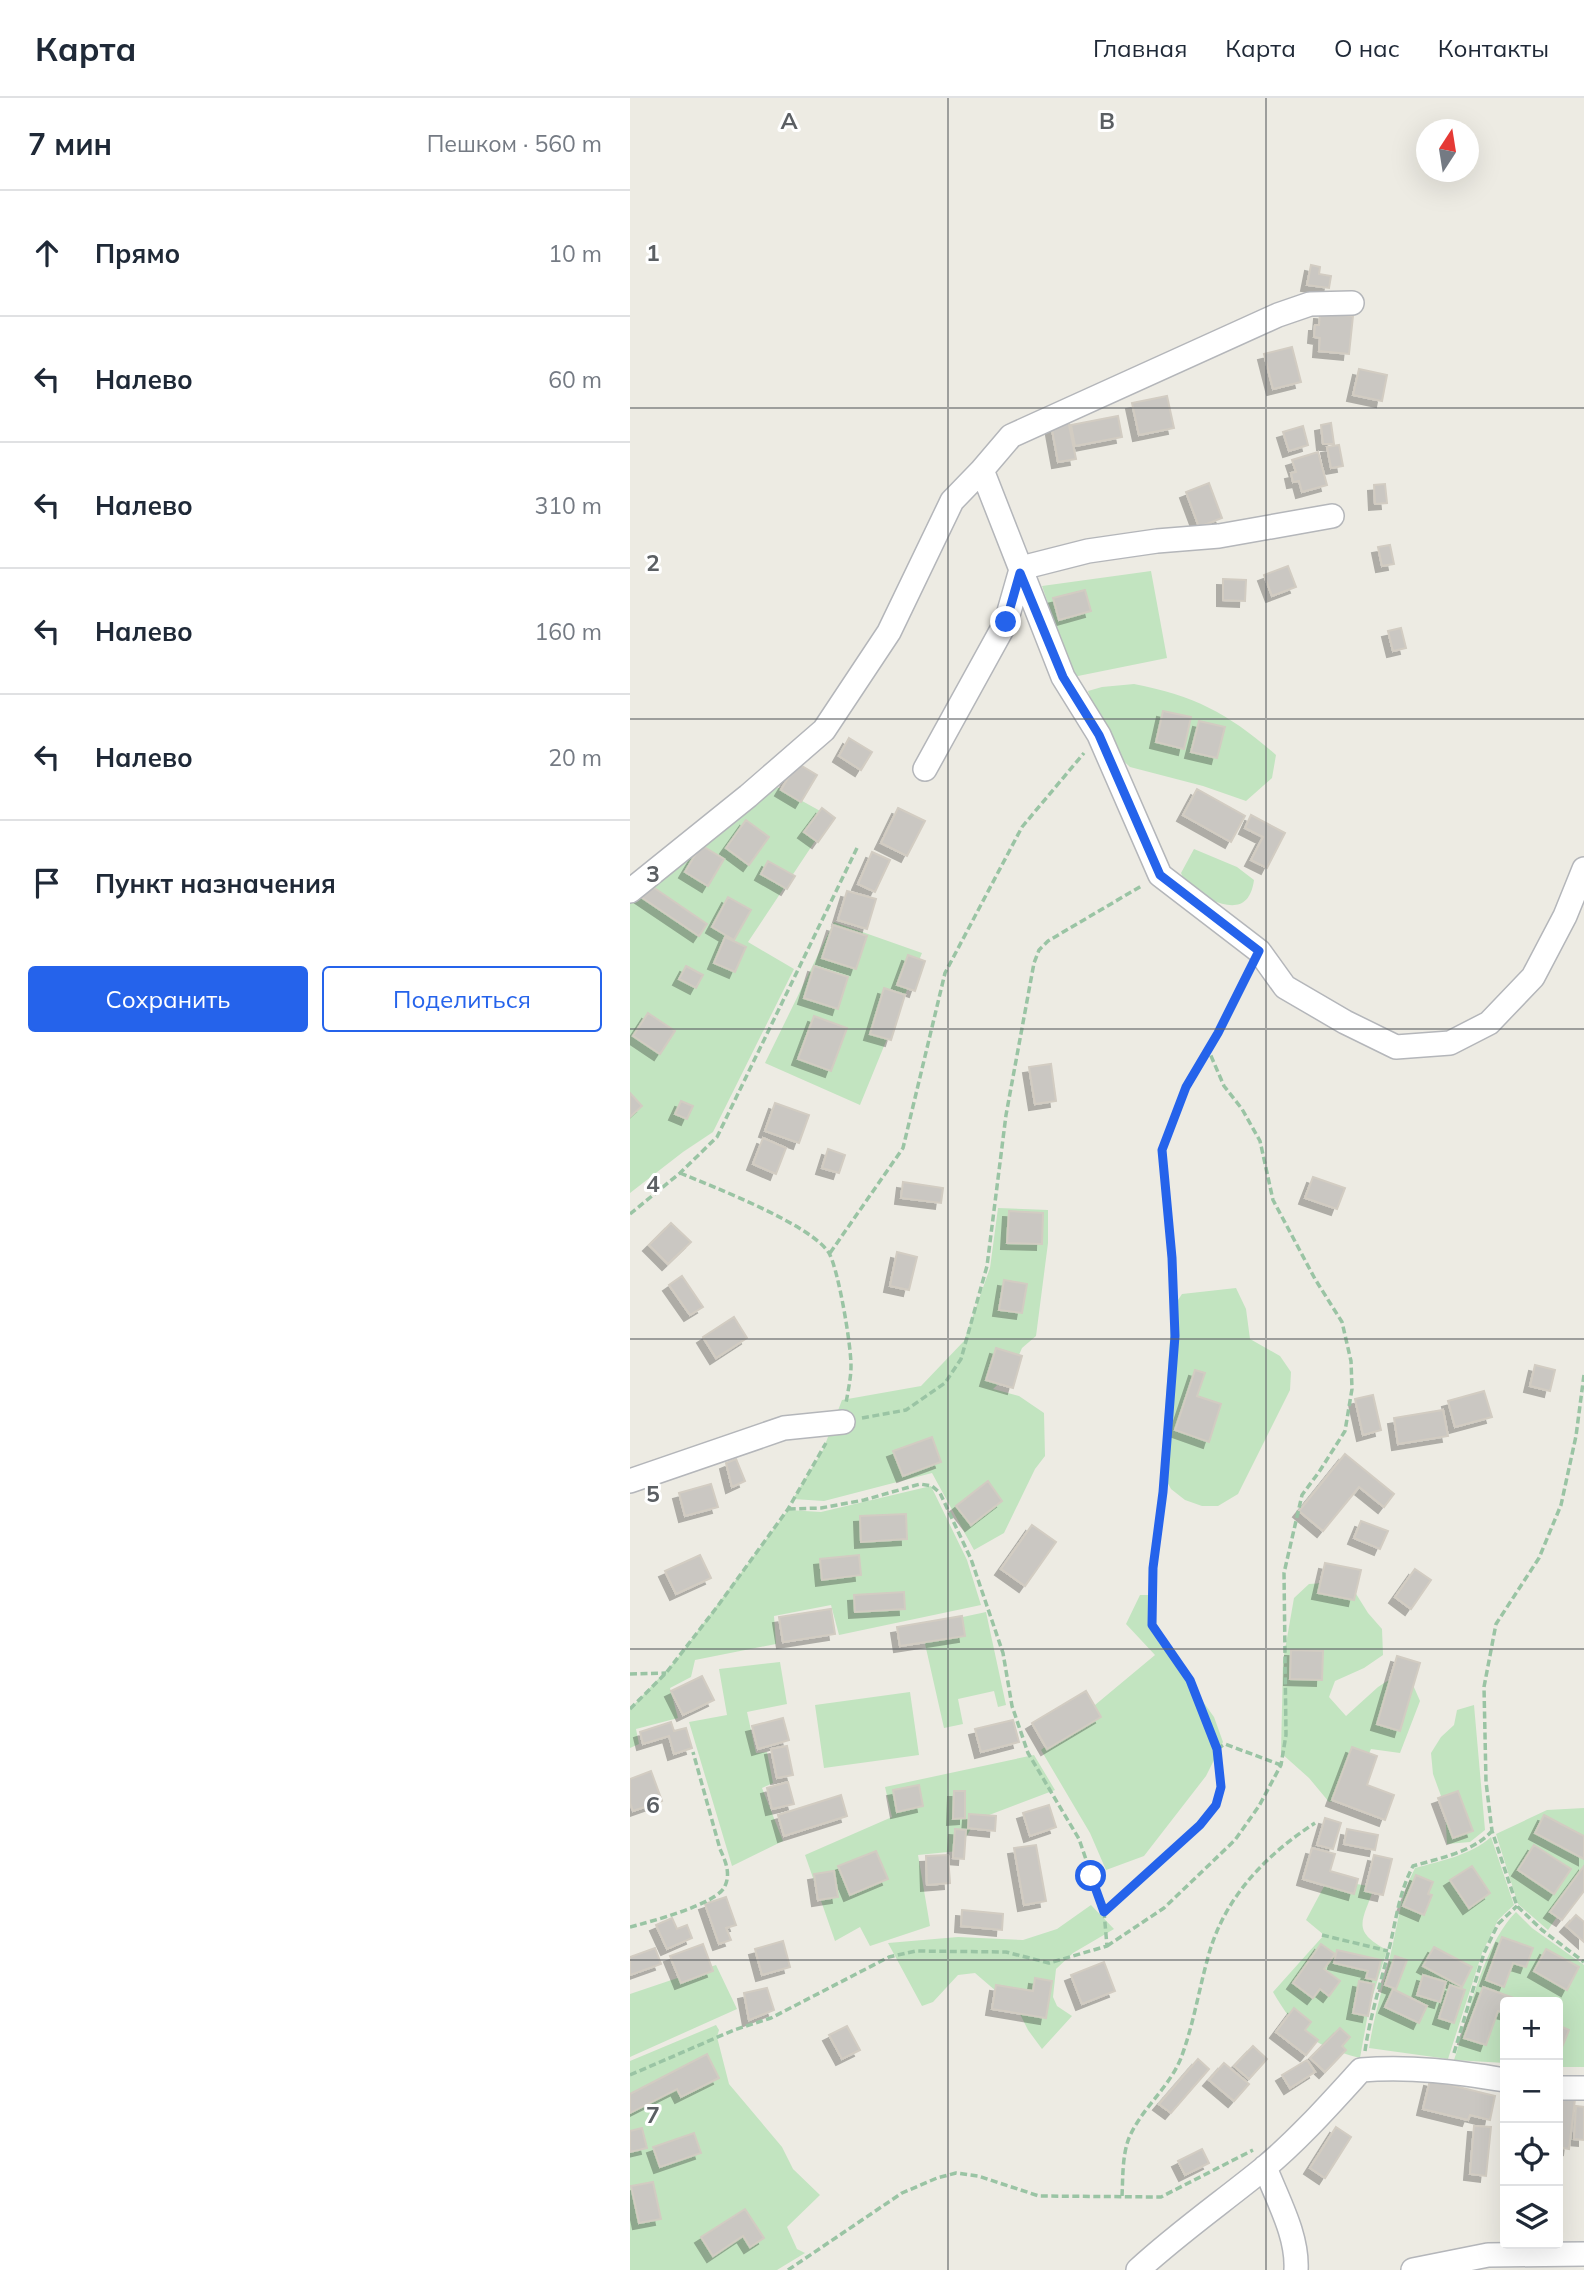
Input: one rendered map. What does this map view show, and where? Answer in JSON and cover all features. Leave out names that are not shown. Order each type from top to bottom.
[{"type":"street","points":[[630,891],[748,796],[824,730],[890,632],[952,501],[1011,436],[1278,315],[1310,304],[1352,303]]},
{"type":"street","points":[[982,470],[1020,573],[1063,677],[1099,735],[1160,875],[1259,951],[1285,987],[1345,1022],[1396,1047],[1450,1043],[1489,1023],[1533,977],[1565,916],[1584,869]]},
{"type":"street","points":[[925,769],[1006,622],[1020,573],[1029,566],[1088,551],[1219,536],[1332,516]]},
{"type":"street","points":[[630,1481],[784,1428],[843,1422]]},
{"type":"street","points":[[1138,2270],[1260,2157],[1317,2118],[1361,2070],[1398,2067],[1448,2070],[1500,2079]]},
{"type":"street","points":[[1563,2088],[1584,2088]]},
{"type":"street","points":[[1260,2157],[1290,2234],[1295,2250],[1296,2270]]},
{"type":"street","points":[[1413,2270],[1488,2255],[1584,2254]]},
{"type":"path","points":[[830,1253],[903,1148],[945,973],[1022,827],[1099,735]]},
{"type":"path","points":[[630,1213],[680,1173],[716,1136],[857,848]]},
{"type":"path","points":[[843,1422],[906,1410],[945,1383],[961,1359],[987,1266],[1006,1115],[1038,950],[1160,875]]},
{"type":"path","points":[[1104,1912],[1200,1825],[1216,1805],[1221,1787],[1217,1749],[1190,1680],[1152,1625],[1153,1568],[1163,1492],[1175,1336],[1172,1258],[1162,1150],[1186,1087],[1218,1033],[1259,951]]},
{"type":"path","points":[[630,2076],[734,2030],[771,2018],[889,1957],[916,1951],[1006,1952],[1049,1964],[1107,1946],[1164,1908],[1234,1840],[1259,1806],[1281,1765],[1286,1735],[1284,1573],[1301,1494],[1319,1472],[1345,1431],[1352,1389],[1351,1361],[1342,1322],[1315,1279],[1273,1200],[1260,1141],[1242,1109],[1224,1086],[1208,1049]]},
{"type":"path","points":[[1584,1375],[1576,1436],[1561,1505],[1539,1558],[1496,1624],[1485,1687],[1486,1782],[1492,1832],[1517,1906],[1542,1930],[1584,1962]]},
{"type":"path","points":[[788,1509],[821,1508],[864,1500],[920,1484],[932,1486],[940,1493],[971,1559],[1003,1653],[1012,1706],[1028,1753],[1079,1839],[1104,1912],[1107,1946]]},
{"type":"path","points":[[630,1674],[666,1673]]},
{"type":"path","points":[[1217,1749],[1224,1744],[1281,1765]]},
{"type":"path","points":[[630,1927],[677,1913],[710,1899],[723,1891],[727,1884],[726,1863],[693,1752]]},
{"type":"path","points":[[1122,2196],[1128,2140],[1179,2062],[1193,2024],[1214,1937],[1228,1906],[1275,1853],[1315,1823]]},
{"type":"path","points":[[1361,2070],[1371,2010],[1404,1884],[1413,1866],[1460,1851],[1483,1840],[1492,1832]]},
{"type":"path","points":[[1448,2070],[1484,1953],[1498,1924],[1517,1906]]},
{"type":"path","points":[[1322,1935],[1388,1951]]},
{"type":"path","points":[[788,2270],[902,2193],[956,2173],[978,2176],[1039,2196],[1161,2197],[1260,2157]]},
{"type":"green space","points":[[1151,571],[1167,658],[1073,677],[1042,586]]},
{"type":"green space","points":[[1134,684],[1194,701],[1243,728],[1276,755],[1272,778],[1246,801],[1203,786],[1130,767],[1117,755],[1101,727],[1088,691]]},
{"type":"green space","points":[[768,782],[831,817],[748,942],[794,969],[713,1132],[630,1193],[630,895]]},
{"type":"green space","points":[[1194,849],[1237,867],[1254,880],[1251,893],[1245,901],[1238,905],[1229,905],[1189,891],[1181,873]]},
{"type":"green space","points":[[834,922],[922,953],[860,1105],[765,1063]]},
{"type":"green space","points":[[998,1208],[1048,1210],[1048,1243],[1036,1336],[1022,1348],[1012,1371],[993,1389],[1019,1396],[1044,1413],[1045,1456],[1035,1469],[1004,1533],[974,1550],[932,1473],[824,1501],[793,1499],[823,1450],[842,1400],[921,1386],[964,1341],[990,1268]]},
{"type":"green space","points":[[1236,1288],[1246,1309],[1250,1339],[1280,1356],[1291,1372],[1290,1390],[1238,1494],[1218,1506],[1202,1506],[1185,1500],[1171,1489],[1161,1471],[1172,1309],[1182,1294]]},
{"type":"green space","points":[[931,1486],[967,1560],[981,1605],[839,1635],[831,1605],[774,1616],[776,1644],[695,1660],[691,1677],[670,1688],[678,1718],[636,1729],[639,1744],[630,1748],[630,1709],[677,1659],[788,1510],[821,1512]]},
{"type":"green space","points":[[1340,1582],[1353,1589],[1382,1629],[1383,1655],[1364,1668],[1335,1681],[1329,1697],[1346,1716],[1378,1687],[1406,1669],[1420,1701],[1400,1753],[1371,1749],[1350,1797],[1329,1802],[1309,1778],[1281,1753],[1283,1661],[1294,1598],[1309,1584]]},
{"type":"green space","points":[[1140,1595],[1149,1595],[1148,1625],[1214,1717],[1223,1742],[1206,1776],[1144,1856],[1106,1870],[1090,1833],[1041,1750],[1155,1655],[1126,1624]]},
{"type":"green space","points":[[986,1612],[1006,1705],[998,1707],[994,1691],[958,1699],[963,1724],[944,1728],[921,1626]]},
{"type":"green space","points":[[780,1662],[787,1704],[747,1712],[756,1753],[767,1752],[773,1783],[762,1788],[783,1841],[732,1866],[689,1722],[727,1715],[719,1669]]},
{"type":"green space","points":[[910,1692],[919,1755],[824,1768],[815,1705]]},
{"type":"green space","points":[[1474,1705],[1485,1830],[1470,1842],[1447,1844],[1445,1807],[1433,1774],[1431,1753],[1441,1737],[1454,1725],[1457,1710]]},
{"type":"green space","points":[[1034,1755],[1055,1790],[976,1820],[958,1851],[918,1855],[930,1926],[870,1946],[860,1927],[835,1941],[805,1855],[892,1817],[885,1787]]},
{"type":"green space","points":[[1584,1808],[1584,1877],[1548,1930],[1518,1904],[1496,1834],[1547,1810]]},
{"type":"green space","points":[[1491,1837],[1514,1905],[1498,1920],[1482,1953],[1448,2059],[1369,2048],[1400,1909],[1415,1868],[1465,1853]]},
{"type":"green space","points":[[1328,1879],[1374,1887],[1362,1923],[1368,1936],[1387,1950],[1369,2008],[1360,2058],[1318,2043],[1308,2036],[1290,2018],[1273,1992],[1324,1935],[1306,1920]]},
{"type":"green space","points":[[1091,1905],[1114,1929],[1073,1953],[1056,1969],[1053,1997],[1057,2006],[1072,2016],[1042,2049],[1018,2010],[975,1973],[958,1975],[933,2002],[922,2006],[888,1943],[958,1937],[1023,1940],[1057,1929]]},
{"type":"green space","points":[[1516,1912],[1532,1928],[1584,1965],[1584,2067],[1563,2067],[1563,1997],[1500,1997],[1500,2063],[1454,2060],[1486,1961],[1504,1926]]},
{"type":"green space","points":[[716,1965],[737,2009],[630,2057],[630,1994]]},
{"type":"green space","points":[[716,2025],[729,2084],[782,2147],[793,2169],[820,2195],[787,2227],[797,2249],[805,2253],[777,2270],[630,2270],[630,2061]]},
{"type":"building","points":[[1311,265],[1320,267],[1319,274],[1331,276],[1329,288],[1307,285]]},
{"type":"building","points":[[1320,313],[1353,316],[1349,354],[1319,351],[1320,338],[1314,337]]},
{"type":"building","points":[[1292,347],[1301,382],[1273,389],[1264,354]]},
{"type":"building","points":[[1359,369],[1387,375],[1382,401],[1353,395]]},
{"type":"building","points":[[1167,396],[1174,428],[1139,435],[1132,403]]},
{"type":"building","points":[[1118,416],[1122,437],[1075,446],[1071,425]]},
{"type":"building","points":[[1068,420],[1076,459],[1058,462],[1051,424]]},
{"type":"building","points":[[1331,423],[1334,444],[1323,444],[1321,425]]},
{"type":"building","points":[[1303,426],[1308,445],[1289,451],[1283,432]]},
{"type":"building","points":[[1339,445],[1343,466],[1331,468],[1327,447]]},
{"type":"building","points":[[1318,452],[1327,485],[1302,492],[1299,481],[1293,482],[1291,473],[1296,472],[1292,460]]},
{"type":"building","points":[[1209,483],[1222,518],[1199,527],[1186,492]]},
{"type":"building","points":[[1385,484],[1387,503],[1375,504],[1374,485]]},
{"type":"building","points":[[1390,545],[1394,564],[1382,566],[1378,547]]},
{"type":"building","points":[[1288,566],[1296,587],[1272,596],[1264,575]]},
{"type":"building","points":[[1223,579],[1246,580],[1245,601],[1223,600]]},
{"type":"building","points":[[1085,590],[1091,611],[1059,620],[1053,598]]},
{"type":"building","points":[[1401,628],[1406,648],[1393,651],[1388,631]]},
{"type":"building","points":[[1163,711],[1191,717],[1184,749],[1156,742]]},
{"type":"building","points":[[1199,721],[1225,727],[1217,758],[1191,752]]},
{"type":"building","points":[[849,738],[872,752],[861,770],[839,756]]},
{"type":"building","points":[[797,763],[817,775],[801,802],[781,790]]},
{"type":"building","points":[[1197,789],[1245,816],[1231,842],[1183,815]]},
{"type":"building","points":[[822,808],[835,818],[818,842],[804,832]]},
{"type":"building","points":[[898,808],[925,821],[907,856],[881,843]]},
{"type":"building","points":[[1251,815],[1285,833],[1267,868],[1251,860],[1263,837],[1245,828]]},
{"type":"building","points":[[746,820],[769,837],[749,865],[726,848]]},
{"type":"building","points":[[701,845],[724,859],[708,886],[685,872]]},
{"type":"building","points":[[872,852],[890,860],[875,892],[858,884]]},
{"type":"building","points":[[768,861],[795,876],[787,889],[761,874]]},
{"type":"building","points":[[650,885],[707,924],[699,936],[641,897]]},
{"type":"building","points":[[847,891],[876,899],[867,929],[838,920]]},
{"type":"building","points":[[728,897],[751,910],[734,940],[712,927]]},
{"type":"building","points":[[833,925],[867,936],[856,969],[822,958]]},
{"type":"building","points":[[725,937],[746,947],[735,972],[714,963]]},
{"type":"building","points":[[908,955],[925,961],[915,991],[897,985]]},
{"type":"building","points":[[686,966],[703,975],[696,988],[679,979]]},
{"type":"building","points":[[814,966],[848,977],[838,1009],[804,998]]},
{"type":"building","points":[[884,988],[905,995],[891,1040],[870,1034]]},
{"type":"building","points":[[648,1013],[675,1031],[660,1054],[633,1036]]},
{"type":"building","points":[[814,1016],[847,1028],[831,1071],[798,1059]]},
{"type":"building","points":[[1051,1064],[1056,1101],[1035,1104],[1029,1067]]},
{"type":"building","points":[[630,1093],[642,1106],[630,1117]]},
{"type":"building","points":[[681,1101],[693,1106],[687,1119],[675,1114]]},
{"type":"building","points":[[775,1103],[809,1115],[799,1143],[765,1131]]},
{"type":"building","points":[[763,1138],[786,1148],[776,1174],[753,1164]]},
{"type":"building","points":[[828,1149],[845,1155],[839,1173],[822,1168]]},
{"type":"building","points":[[1313,1177],[1345,1188],[1337,1209],[1305,1198]]},
{"type":"building","points":[[903,1182],[943,1188],[941,1203],[901,1198]]},
{"type":"building","points":[[1009,1211],[1043,1213],[1042,1244],[1007,1243]]},
{"type":"building","points":[[671,1223],[691,1242],[668,1264],[649,1245]]},
{"type":"building","points":[[897,1252],[917,1257],[909,1290],[890,1286]]},
{"type":"building","points":[[682,1276],[703,1307],[690,1315],[669,1285]]},
{"type":"building","points":[[1004,1280],[1027,1284],[1022,1313],[999,1310]]},
{"type":"building","points":[[734,1317],[747,1338],[716,1358],[703,1337]]},
{"type":"building","points":[[996,1348],[1022,1356],[1013,1388],[986,1380]]},
{"type":"building","points":[[1535,1365],[1555,1370],[1550,1391],[1530,1386]]},
{"type":"building","points":[[1195,1370],[1205,1373],[1197,1396],[1221,1404],[1209,1442],[1175,1430]]},
{"type":"building","points":[[1484,1391],[1492,1417],[1455,1427],[1448,1401]]},
{"type":"building","points":[[1373,1395],[1381,1430],[1363,1435],[1355,1399]]},
{"type":"building","points":[[1443,1410],[1448,1436],[1398,1444],[1394,1418]]},
{"type":"building","points":[[932,1437],[941,1462],[903,1476],[893,1451]]},
{"type":"building","points":[[1345,1454],[1394,1494],[1384,1507],[1359,1487],[1323,1531],[1299,1511]]},
{"type":"building","points":[[736,1459],[745,1481],[732,1487],[726,1463]]},
{"type":"building","points":[[988,1481],[1002,1501],[971,1525],[956,1506]]},
{"type":"building","points":[[711,1484],[718,1507],[685,1516],[679,1493]]},
{"type":"building","points":[[906,1514],[907,1539],[861,1542],[860,1516]]},
{"type":"building","points":[[1361,1521],[1388,1531],[1380,1549],[1354,1538]]},
{"type":"building","points":[[1032,1525],[1056,1542],[1025,1586],[1001,1569]]},
{"type":"building","points":[[700,1555],[711,1578],[676,1594],[665,1571]]},
{"type":"building","points":[[859,1555],[861,1575],[822,1580],[820,1559]]},
{"type":"building","points":[[1325,1563],[1361,1570],[1354,1600],[1318,1593]]},
{"type":"building","points":[[1415,1569],[1431,1580],[1411,1609],[1395,1597]]},
{"type":"building","points":[[904,1592],[905,1609],[855,1612],[854,1595]]},
{"type":"building","points":[[831,1609],[835,1634],[783,1642],[779,1617]]},
{"type":"building","points":[[962,1616],[965,1636],[900,1646],[897,1627]]},
{"type":"building","points":[[1291,1650],[1323,1651],[1322,1680],[1290,1679]]},
{"type":"building","points":[[1397,1656],[1420,1663],[1400,1731],[1377,1724]]},
{"type":"building","points":[[702,1676],[714,1700],[683,1715],[671,1691]]},
{"type":"building","points":[[1086,1691],[1101,1717],[1047,1749],[1032,1723]]},
{"type":"building","points":[[783,1718],[789,1740],[758,1749],[752,1726]]},
{"type":"building","points":[[1013,1720],[1019,1742],[981,1752],[975,1729]]},
{"type":"building","points":[[671,1722],[674,1731],[686,1728],[692,1748],[674,1754],[669,1736],[643,1744],[640,1732]]},
{"type":"building","points":[[787,1746],[793,1775],[777,1778],[771,1749]]},
{"type":"building","points":[[1352,1747],[1377,1756],[1367,1785],[1394,1795],[1385,1820],[1332,1800]]},
{"type":"building","points":[[651,1771],[662,1801],[633,1811],[630,1803],[630,1779]]},
{"type":"building","points":[[788,1782],[794,1804],[772,1809],[767,1788]]},
{"type":"building","points":[[919,1785],[923,1806],[897,1812],[893,1790]]},
{"type":"building","points":[[954,1791],[965,1791],[965,1818],[953,1819]]},
{"type":"building","points":[[1458,1791],[1473,1831],[1453,1838],[1438,1798]]},
{"type":"building","points":[[841,1795],[847,1816],[784,1836],[778,1815]]},
{"type":"building","points":[[1049,1805],[1056,1827],[1030,1836],[1023,1813]]},
{"type":"building","points":[[969,1814],[996,1816],[995,1831],[968,1828]]},
{"type":"building","points":[[1544,1815],[1584,1836],[1584,1859],[1535,1833]]},
{"type":"building","points":[[1325,1818],[1341,1823],[1333,1849],[1317,1845]]},
{"type":"building","points":[[955,1829],[966,1830],[964,1859],[953,1858]]},
{"type":"building","points":[[1347,1829],[1378,1835],[1375,1850],[1344,1844]]},
{"type":"building","points":[[1036,1845],[1046,1901],[1024,1905],[1014,1848]]},
{"type":"building","points":[[1534,1845],[1571,1869],[1554,1894],[1518,1870]]},
{"type":"building","points":[[1312,1848],[1335,1854],[1330,1871],[1358,1879],[1354,1894],[1303,1879]]},
{"type":"building","points":[[876,1851],[888,1879],[850,1895],[838,1866]]},
{"type":"building","points":[[948,1855],[950,1883],[927,1885],[926,1856]]},
{"type":"building","points":[[1374,1855],[1392,1859],[1383,1895],[1365,1891]]},
{"type":"building","points":[[1472,1866],[1490,1893],[1469,1908],[1450,1880]]},
{"type":"building","points":[[1584,1866],[1584,1891],[1562,1920],[1550,1912]]},
{"type":"building","points":[[834,1871],[838,1897],[818,1900],[814,1874]]},
{"type":"building","points":[[1416,1875],[1433,1882],[1428,1894],[1432,1895],[1424,1915],[1403,1906]]},
{"type":"building","points":[[726,1897],[736,1925],[726,1928],[731,1940],[719,1944],[705,1904]]},
{"type":"building","points":[[962,1910],[1003,1914],[1002,1930],[961,1926]]},
{"type":"building","points":[[1576,1915],[1584,1922],[1584,1942],[1566,1926]]},
{"type":"building","points":[[672,1918],[677,1929],[687,1925],[692,1938],[667,1949],[656,1925]]},
{"type":"building","points":[[1502,1937],[1533,1948],[1526,1967],[1513,1963],[1504,1987],[1486,1980]]},
{"type":"building","points":[[783,1941],[790,1967],[762,1975],[755,1949]]},
{"type":"building","points":[[703,1944],[713,1971],[681,1983],[670,1956]]},
{"type":"building","points":[[1321,1944],[1335,1954],[1324,1969],[1340,1981],[1329,1996],[1320,1989],[1313,1998],[1293,1983]]},
{"type":"building","points":[[1434,1947],[1472,1967],[1462,1987],[1423,1966]]},
{"type":"building","points":[[655,1948],[661,1964],[630,1975],[630,1957]]},
{"type":"building","points":[[1546,1949],[1579,1967],[1567,1990],[1534,1971]]},
{"type":"building","points":[[1337,1950],[1381,1960],[1376,1980],[1366,1978],[1368,1971],[1334,1963]]},
{"type":"building","points":[[1395,1956],[1407,1960],[1396,1989],[1385,1985]]},
{"type":"building","points":[[1104,1962],[1115,1991],[1082,2004],[1071,1975]]},
{"type":"building","points":[[1423,1975],[1446,1982],[1440,2002],[1417,1995]]},
{"type":"building","points":[[1035,1978],[1052,1981],[1046,2018],[992,2009],[996,1985],[1033,1991]]},
{"type":"building","points":[[1359,1981],[1374,1984],[1368,2016],[1353,2013]]},
{"type":"building","points":[[1450,1985],[1465,1990],[1454,2023],[1439,2018]]},
{"type":"building","points":[[1483,1987],[1511,1997],[1500,1997],[1500,2012],[1486,2045],[1464,2038]]},
{"type":"building","points":[[767,1988],[774,2010],[749,2020],[744,1993]]},
{"type":"building","points":[[1393,1989],[1427,2006],[1419,2023],[1385,2007]]},
{"type":"building","points":[[1294,2008],[1311,2022],[1305,2030],[1318,2040],[1306,2055],[1276,2032]]},
{"type":"building","points":[[847,2026],[860,2050],[842,2059],[829,2035]]},
{"type":"building","points":[[1563,2027],[1569,2030],[1563,2045]]},
{"type":"building","points":[[1340,2028],[1350,2037],[1342,2046],[1346,2050],[1325,2072],[1310,2058]]},
{"type":"building","points":[[1253,2046],[1267,2059],[1249,2079],[1234,2066]]},
{"type":"building","points":[[707,2054],[719,2078],[681,2097],[677,2089],[630,2113],[630,2094]]},
{"type":"building","points":[[1198,2059],[1209,2069],[1171,2113],[1159,2104]]},
{"type":"building","points":[[1307,2060],[1315,2072],[1290,2088],[1282,2075]]},
{"type":"building","points":[[1224,2063],[1249,2084],[1234,2101],[1209,2080]]},
{"type":"building","points":[[1430,2080],[1495,2096],[1490,2120],[1470,2115],[1468,2120],[1423,2109]]},
{"type":"building","points":[[1563,2097],[1575,2099],[1569,2149],[1563,2148]]},
{"type":"building","points":[[1576,2106],[1584,2107],[1584,2140],[1574,2139]]},
{"type":"building","points":[[1474,2126],[1491,2127],[1486,2176],[1470,2174]]},
{"type":"building","points":[[1336,2127],[1351,2137],[1325,2178],[1310,2168]]},
{"type":"building","points":[[642,2128],[647,2148],[630,2152],[630,2131]]},
{"type":"building","points":[[694,2133],[701,2153],[660,2167],[653,2147]]},
{"type":"building","points":[[1202,2149],[1209,2163],[1185,2175],[1178,2161]]},
{"type":"building","points":[[653,2182],[661,2219],[639,2223],[631,2186]]},
{"type":"building","points":[[745,2209],[764,2238],[750,2247],[743,2236],[713,2256],[701,2237]]},
{"type":"route","points":[[1006,622],[1020,573],[1063,677],[1099,735],[1160,875],[1259,951],[1218,1033],[1186,1087],[1162,1150],[1172,1258],[1175,1336],[1163,1492],[1153,1568],[1152,1625],[1190,1680],[1217,1749],[1221,1787],[1216,1805],[1200,1825],[1104,1912],[1091,1876]]}]
